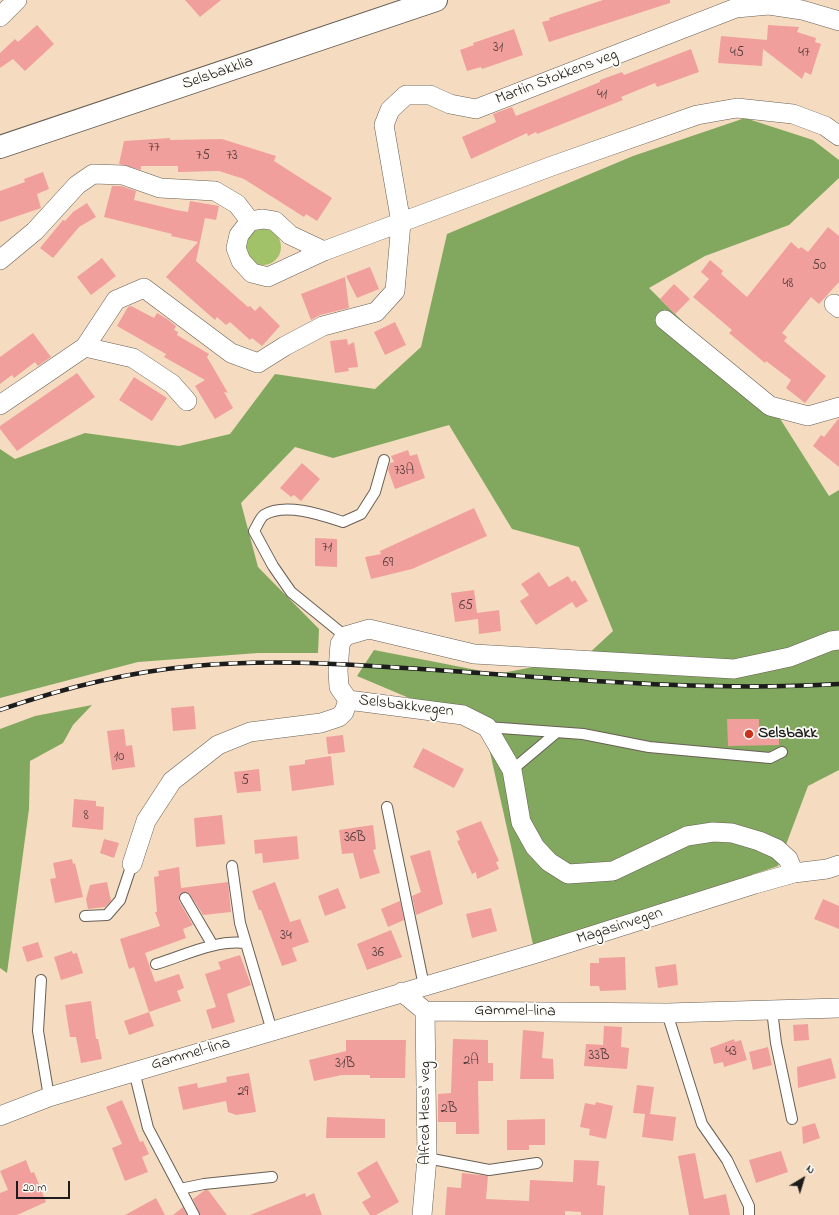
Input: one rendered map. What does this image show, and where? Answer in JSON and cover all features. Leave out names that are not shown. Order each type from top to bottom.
[{"type":"street","name":"Selsbakklia","points":[[0,148],[436,0]]},
{"type":"street","name":"Martin Stokkens veg","points":[[0,405],[85,347],[116,300],[144,288],[231,352],[258,363],[285,346],[323,326],[376,312],[395,291],[401,223],[384,125],[390,110],[406,95],[430,95],[450,104],[476,109],[736,8],[776,6],[802,10],[839,21]]},
{"type":"street","points":[[324,251],[290,235],[275,222],[263,219],[250,221],[239,235],[236,248],[241,261],[252,273],[268,277],[324,251],[552,166],[697,115],[737,108],[793,114],[825,126],[839,136]]},
{"type":"street","points":[[0,260],[35,230],[77,185],[94,174],[123,175],[160,188],[215,191],[237,204],[250,221]]},
{"type":"street","points":[[665,320],[770,406],[808,416],[839,407]]},
{"type":"street","points":[[85,347],[133,358],[172,384],[186,401]]},
{"type":"street","points":[[345,636],[369,629],[474,654],[734,669],[790,657],[831,641],[839,640]]},
{"type":"street","name":"Selsbakkvegen","points":[[345,636],[340,644],[338,671],[339,687],[348,700],[463,715],[487,726]]},
{"type":"street","points":[[132,864],[146,821],[172,781],[218,745],[250,732],[321,723],[339,717],[344,712],[348,700]]},
{"type":"street","points":[[487,726],[512,770],[521,822],[535,847],[549,862],[568,874],[613,871],[687,836],[713,832],[732,833],[759,841],[777,849],[788,859],[794,873]]},
{"type":"street","name":"Magasinvegen","points":[[402,992],[534,954],[794,873],[835,870]]},
{"type":"street","points":[[402,992],[424,1011]]},
{"type":"street","name":"Gammel-lina","points":[[0,1116],[48,1097],[402,992]]},
{"type":"street","name":"Gammel-lina","points":[[424,1011],[667,1013],[839,1008]]},
{"type":"street","name":"Alfred Hess' veg","points":[[422,1215],[427,1158],[426,1032],[424,1011]]},
{"type":"lane","points":[[345,636],[291,592],[273,566],[254,531],[263,516],[278,510],[312,512],[343,522],[361,514],[375,492],[384,460]]},
{"type":"lane","points":[[487,726],[556,733],[584,734],[649,747],[770,758],[782,752]]},
{"type":"lane","points":[[512,770],[556,733]]},
{"type":"lane","points":[[387,807],[424,986]]},
{"type":"lane","points":[[85,916],[107,915],[120,900],[132,864]]},
{"type":"lane","points":[[232,866],[240,924],[272,1031]]},
{"type":"lane","points":[[185,898],[212,944]]},
{"type":"lane","points":[[156,964],[212,944],[231,941],[246,943]]},
{"type":"lane","points":[[41,980],[38,1031],[48,1097]]},
{"type":"lane","points":[[772,1010],[776,1043],[792,1119]]},
{"type":"lane","points":[[667,1013],[702,1124],[727,1160],[749,1206],[749,1215]]},
{"type":"lane","name":"Gammel-lina","points":[[134,1071],[148,1128],[194,1215]]},
{"type":"lane","points":[[427,1158],[489,1170],[538,1163]]},
{"type":"lane","points":[[180,1189],[204,1184],[272,1177]]},
{"type":"green space","points":[[745,118],[813,140],[839,160],[839,178],[789,225],[705,256],[649,288],[779,417],[829,496],[839,490],[839,770],[808,786],[778,866],[534,949],[485,730],[357,676],[374,650],[497,674],[585,657],[613,631],[579,547],[512,529],[449,425],[333,458],[295,447],[241,503],[258,567],[319,629],[318,653],[258,653],[138,662],[0,698],[0,449],[15,459],[85,433],[179,446],[230,434],[275,374],[375,389],[421,347],[447,234],[633,156]]},
{"type":"green space","points":[[267,229],[276,234],[280,240],[280,254],[276,260],[267,265],[259,265],[250,260],[246,254],[245,243],[250,234],[256,230]]},
{"type":"green space","points":[[92,705],[73,725],[63,743],[30,761],[29,809],[7,973],[0,968],[0,729],[35,716]]},
{"type":"building","points":[[185,0],[221,0],[200,17]]},
{"type":"building","points":[[603,0],[670,0],[670,3],[549,42],[542,22],[550,20],[549,18]]},
{"type":"building","points":[[37,25],[54,44],[25,71],[13,59],[0,68],[0,53],[15,39],[18,42]]},
{"type":"building","points":[[768,25],[799,27],[797,32],[816,38],[815,42],[821,44],[811,75],[805,72],[802,79],[763,49],[762,66],[718,63],[721,36],[767,40]]},
{"type":"building","points":[[514,29],[523,55],[482,69],[481,67],[467,71],[460,50],[474,45],[473,43]]},
{"type":"building","points":[[691,49],[699,72],[657,87],[655,83],[621,97],[623,100],[537,134],[536,132],[528,136],[527,133],[471,159],[462,137],[496,122],[493,114],[512,107],[516,116],[600,82],[600,80],[622,72],[624,75]]},
{"type":"building","points":[[170,138],[170,140],[222,139],[276,156],[274,161],[332,198],[317,221],[306,214],[304,217],[244,179],[219,171],[178,172],[178,166],[141,166],[141,170],[119,164],[124,141]]},
{"type":"building","points":[[43,172],[49,189],[37,194],[41,208],[0,222],[0,191],[25,182],[24,179]]},
{"type":"building","points":[[112,186],[121,186],[136,191],[134,200],[176,210],[188,212],[190,201],[219,206],[216,220],[205,218],[196,261],[248,307],[250,306],[255,311],[260,306],[280,326],[262,346],[252,338],[250,340],[230,322],[226,325],[217,317],[215,320],[166,277],[198,242],[104,217]]},
{"type":"building","points":[[87,203],[96,217],[79,227],[53,258],[40,248],[63,220],[65,221],[73,212]]},
{"type":"building","points":[[828,227],[839,236],[839,282],[819,304],[811,297],[782,333],[787,337],[784,341],[826,376],[805,403],[786,388],[791,380],[766,361],[765,363],[729,333],[732,330],[693,297],[709,279],[701,272],[710,260],[723,271],[721,274],[747,297],[791,242],[799,249],[801,247],[808,252]]},
{"type":"building","points":[[102,258],[116,276],[91,295],[77,277]]},
{"type":"building","points":[[370,267],[379,289],[357,298],[346,276]]},
{"type":"building","points":[[345,277],[349,308],[320,315],[311,320],[301,294]]},
{"type":"building","points":[[674,284],[690,299],[675,314],[660,299]]},
{"type":"building","points":[[131,306],[154,318],[157,313],[167,319],[176,326],[174,330],[178,332],[177,335],[209,354],[207,357],[228,393],[224,392],[233,408],[215,419],[195,386],[205,380],[164,357],[166,354],[117,326],[128,307]]},
{"type":"building","points":[[395,322],[406,345],[385,355],[374,332]]},
{"type":"building","points":[[33,333],[51,357],[38,366],[35,362],[14,378],[12,375],[0,384],[0,357]]},
{"type":"building","points":[[347,339],[348,345],[354,342],[358,367],[348,368],[349,371],[335,373],[330,341]]},
{"type":"building","points":[[77,373],[95,397],[17,451],[0,429],[0,426]]},
{"type":"building","points":[[134,377],[167,398],[152,421],[119,400]]},
{"type":"building","points":[[839,418],[839,467],[813,446],[821,435],[824,437]]},
{"type":"building","points":[[408,450],[410,456],[417,454],[425,478],[395,489],[388,470],[390,463],[394,462],[391,456]]},
{"type":"building","points":[[302,463],[320,479],[301,501],[294,495],[291,497],[280,488]]},
{"type":"building","points":[[474,508],[487,536],[412,569],[371,579],[365,557],[381,554],[380,551]]},
{"type":"building","points":[[315,538],[337,539],[337,567],[315,566]]},
{"type":"building","points":[[539,572],[549,587],[568,576],[572,582],[575,580],[588,601],[576,608],[572,602],[536,625],[520,601],[529,595],[521,584]]},
{"type":"building","points":[[474,590],[477,613],[499,610],[501,631],[479,634],[478,619],[455,622],[451,593]]},
{"type":"building","points":[[194,706],[196,729],[173,731],[171,708]]},
{"type":"building","points":[[727,719],[759,719],[759,731],[779,730],[779,745],[728,746]]},
{"type":"building","points":[[124,729],[126,746],[132,745],[135,767],[112,770],[107,731]]},
{"type":"building","points":[[343,735],[345,752],[328,754],[326,737]]},
{"type":"building","points":[[423,748],[464,769],[454,788],[413,767]]},
{"type":"building","points":[[331,756],[334,785],[292,791],[289,766],[305,764],[305,760]]},
{"type":"building","points":[[259,769],[261,791],[237,793],[234,772]]},
{"type":"building","points":[[74,799],[96,801],[96,806],[104,807],[103,830],[72,827]]},
{"type":"building","points":[[222,815],[225,844],[196,847],[194,818]]},
{"type":"building","points":[[481,821],[499,861],[496,862],[499,869],[477,879],[476,872],[472,874],[457,841],[460,840],[456,831]]},
{"type":"building","points":[[373,825],[376,849],[373,850],[380,873],[360,879],[353,853],[342,854],[339,830]]},
{"type":"building","points":[[297,836],[299,859],[263,863],[262,853],[255,854],[254,840]]},
{"type":"building","points":[[104,839],[119,843],[114,858],[100,853]]},
{"type":"building","points":[[430,850],[443,904],[416,915],[412,896],[421,892],[410,856]]},
{"type":"building","points":[[72,859],[73,864],[75,863],[83,897],[55,903],[50,879],[56,878],[53,863]]},
{"type":"building","points":[[179,867],[181,888],[228,882],[231,912],[203,915],[189,893],[185,892],[180,894],[179,901],[193,925],[183,929],[186,938],[145,953],[155,982],[179,974],[184,988],[177,991],[181,1001],[149,1012],[134,967],[129,969],[120,939],[160,926],[155,912],[157,912],[154,877],[159,876],[158,871]]},
{"type":"building","points":[[107,882],[111,901],[105,907],[88,909],[86,899],[90,885]]},
{"type":"building","points":[[275,882],[290,922],[300,919],[309,942],[292,948],[297,961],[282,966],[261,910],[259,910],[252,891]]},
{"type":"building","points":[[338,888],[346,908],[325,916],[318,896]]},
{"type":"building","points":[[823,899],[839,906],[839,929],[814,919]]},
{"type":"building","points":[[400,901],[404,920],[388,927],[381,909]]},
{"type":"building","points":[[491,908],[497,931],[472,938],[466,914]]},
{"type":"building","points":[[391,930],[402,957],[367,970],[357,944]]},
{"type":"building","points":[[38,942],[43,957],[27,962],[22,947]]},
{"type":"building","points":[[72,951],[73,954],[77,953],[83,973],[61,980],[54,957]]},
{"type":"building","points":[[240,955],[251,985],[227,994],[235,1022],[212,1029],[206,1010],[216,1007],[205,974],[221,969],[218,962]]},
{"type":"building","points":[[625,957],[626,990],[600,991],[599,986],[590,986],[590,963],[599,963],[599,958]]},
{"type":"building","points":[[676,964],[678,985],[658,988],[655,967]]},
{"type":"building","points":[[91,1001],[96,1039],[98,1039],[102,1059],[81,1063],[76,1037],[70,1037],[65,1005]]},
{"type":"building","points":[[149,1012],[154,1026],[129,1035],[124,1021]]},
{"type":"building","points":[[808,1024],[809,1040],[794,1041],[793,1025]]},
{"type":"building","points":[[604,1026],[622,1027],[621,1047],[629,1048],[627,1069],[584,1066],[586,1044],[603,1045]]},
{"type":"building","points":[[523,1030],[544,1032],[542,1058],[553,1059],[554,1079],[520,1079]]},
{"type":"building","points":[[453,1039],[488,1040],[488,1063],[493,1063],[493,1081],[478,1081],[479,1134],[456,1134],[456,1122],[438,1122],[438,1094],[451,1093]]},
{"type":"building","points":[[734,1039],[735,1042],[741,1040],[747,1060],[724,1067],[723,1062],[714,1064],[710,1048]]},
{"type":"building","points":[[346,1040],[406,1040],[405,1078],[370,1078],[370,1075],[342,1075],[314,1081],[309,1060],[346,1051]]},
{"type":"building","points":[[768,1047],[772,1065],[753,1070],[749,1052]]},
{"type":"building","points":[[831,1058],[836,1078],[798,1088],[797,1067]]},
{"type":"building","points":[[249,1073],[256,1112],[236,1115],[228,1112],[226,1101],[183,1110],[178,1087],[197,1083],[198,1088],[227,1082],[226,1077]]},
{"type":"building","points":[[637,1085],[654,1087],[650,1114],[676,1117],[673,1141],[642,1137],[645,1114],[633,1113]]},
{"type":"building","points":[[122,1100],[140,1142],[143,1141],[149,1154],[142,1157],[148,1172],[125,1181],[112,1148],[122,1144],[106,1107]]},
{"type":"building","points":[[596,1102],[613,1106],[606,1139],[589,1135],[590,1129],[580,1127],[585,1103],[595,1105]]},
{"type":"building","points":[[327,1117],[385,1119],[385,1138],[326,1138]]},
{"type":"building","points":[[545,1119],[545,1145],[529,1145],[529,1150],[507,1150],[507,1120]]},
{"type":"building","points":[[815,1123],[820,1138],[803,1144],[802,1127]]},
{"type":"building","points":[[781,1151],[788,1172],[756,1183],[749,1160]]},
{"type":"building","points":[[695,1153],[704,1199],[726,1194],[730,1215],[689,1215],[678,1156]]},
{"type":"building","points":[[26,1160],[31,1173],[34,1172],[46,1202],[17,1215],[0,1215],[0,1193],[8,1190],[0,1171]]},
{"type":"building","points":[[574,1160],[599,1161],[597,1185],[605,1186],[603,1215],[581,1215],[581,1212],[565,1211],[565,1215],[445,1215],[447,1187],[461,1188],[462,1173],[488,1176],[486,1199],[529,1201],[530,1180],[573,1182]]},
{"type":"building","points":[[377,1161],[399,1202],[376,1215],[370,1215],[362,1202],[371,1197],[357,1173]]},
{"type":"building","points":[[205,1190],[208,1190],[227,1215],[200,1215],[193,1199]]},
{"type":"building","points":[[305,1193],[306,1197],[314,1193],[322,1215],[250,1215]]},
{"type":"building","points":[[156,1198],[165,1215],[125,1215]]},
{"type":"building","points":[[183,1207],[187,1215],[173,1215]]},
{"type":"railway","points":[[0,710],[71,688],[144,672],[194,666],[285,662],[346,664],[688,685],[789,686],[839,684]]},
{"type":"place","name":"Selsbakk","points":[[749,734]]}]
